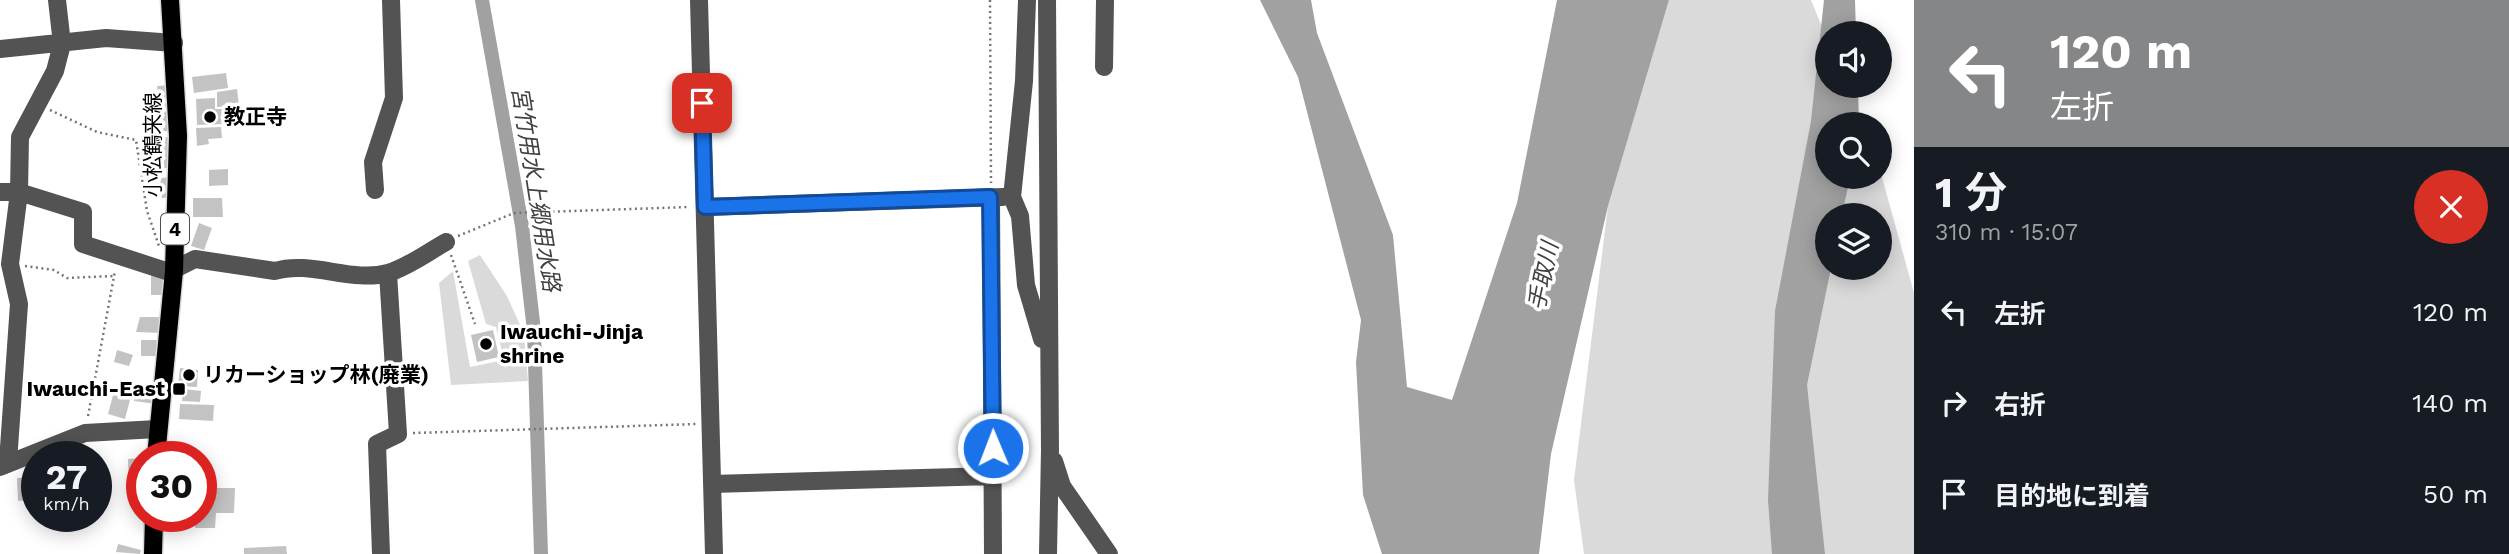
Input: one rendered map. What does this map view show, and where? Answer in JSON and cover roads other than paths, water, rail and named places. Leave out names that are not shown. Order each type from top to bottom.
[{"type":"main road","name":"小松鶴来線","points":[[157,441],[174,271],[178,136],[170,0]]},
{"type":"main road","points":[[153,554],[154,532]]},
{"type":"street","points":[[57,0],[62,44],[55,71],[20,137],[19,192],[10,264],[19,304],[4,464],[85,433],[157,429]]},
{"type":"street","points":[[375,190],[373,162],[394,98],[391,0]]},
{"type":"street","points":[[699,0],[714,554]]},
{"type":"street","points":[[1027,0],[1024,81],[1012,197],[1020,216],[1026,285],[1042,339],[1049,340]]},
{"type":"street","points":[[1046,0],[1050,450],[1048,554]]},
{"type":"street","points":[[1104,67],[1105,0]]},
{"type":"street","points":[[0,49],[106,38],[174,43]]},
{"type":"street","points":[[0,192],[19,192],[83,212],[83,244],[174,271],[195,259],[275,271],[286,268],[350,274],[388,273],[446,242]]},
{"type":"street","points":[[990,197],[993,554]]},
{"type":"street","points":[[705,207],[1012,197]]},
{"type":"street","points":[[380,554],[377,444],[398,434],[388,273]]},
{"type":"street","points":[[1050,450],[1062,486],[1106,553]]},
{"type":"street","points":[[712,484],[993,476]]},
{"type":"water","name":"手取川","points":[[1260,0],[1311,0],[1317,33],[1393,235],[1407,387],[1452,400],[1517,203],[1557,0],[1669,0],[1608,206],[1551,454],[1539,554],[1382,554],[1363,495],[1356,362],[1361,320],[1298,77]]},
{"type":"water","points":[[1824,0],[1855,0],[1856,21],[1822,21]]},
{"type":"water","points":[[1815,84],[1815,98],[1858,98],[1859,112],[1815,112],[1815,189],[1847,189],[1845,203],[1815,203],[1815,280],[1829,280],[1807,385],[1825,554],[1772,554],[1768,500],[1775,311],[1811,121]]},
{"type":"waterway","name":"宮竹用水上郷用水路","points":[[482,0],[522,226],[534,331],[541,554]]},
{"type":"place","name":"教正寺","points":[[210,117]]},
{"type":"place","name":"Iwauchi-Jinja shrine","points":[[486,344]]},
{"type":"place","name":"リカーショップ林(廃業)","points":[[189,375]]},
{"type":"place","name":"Iwauchi-East","points":[[179,389]]}]
